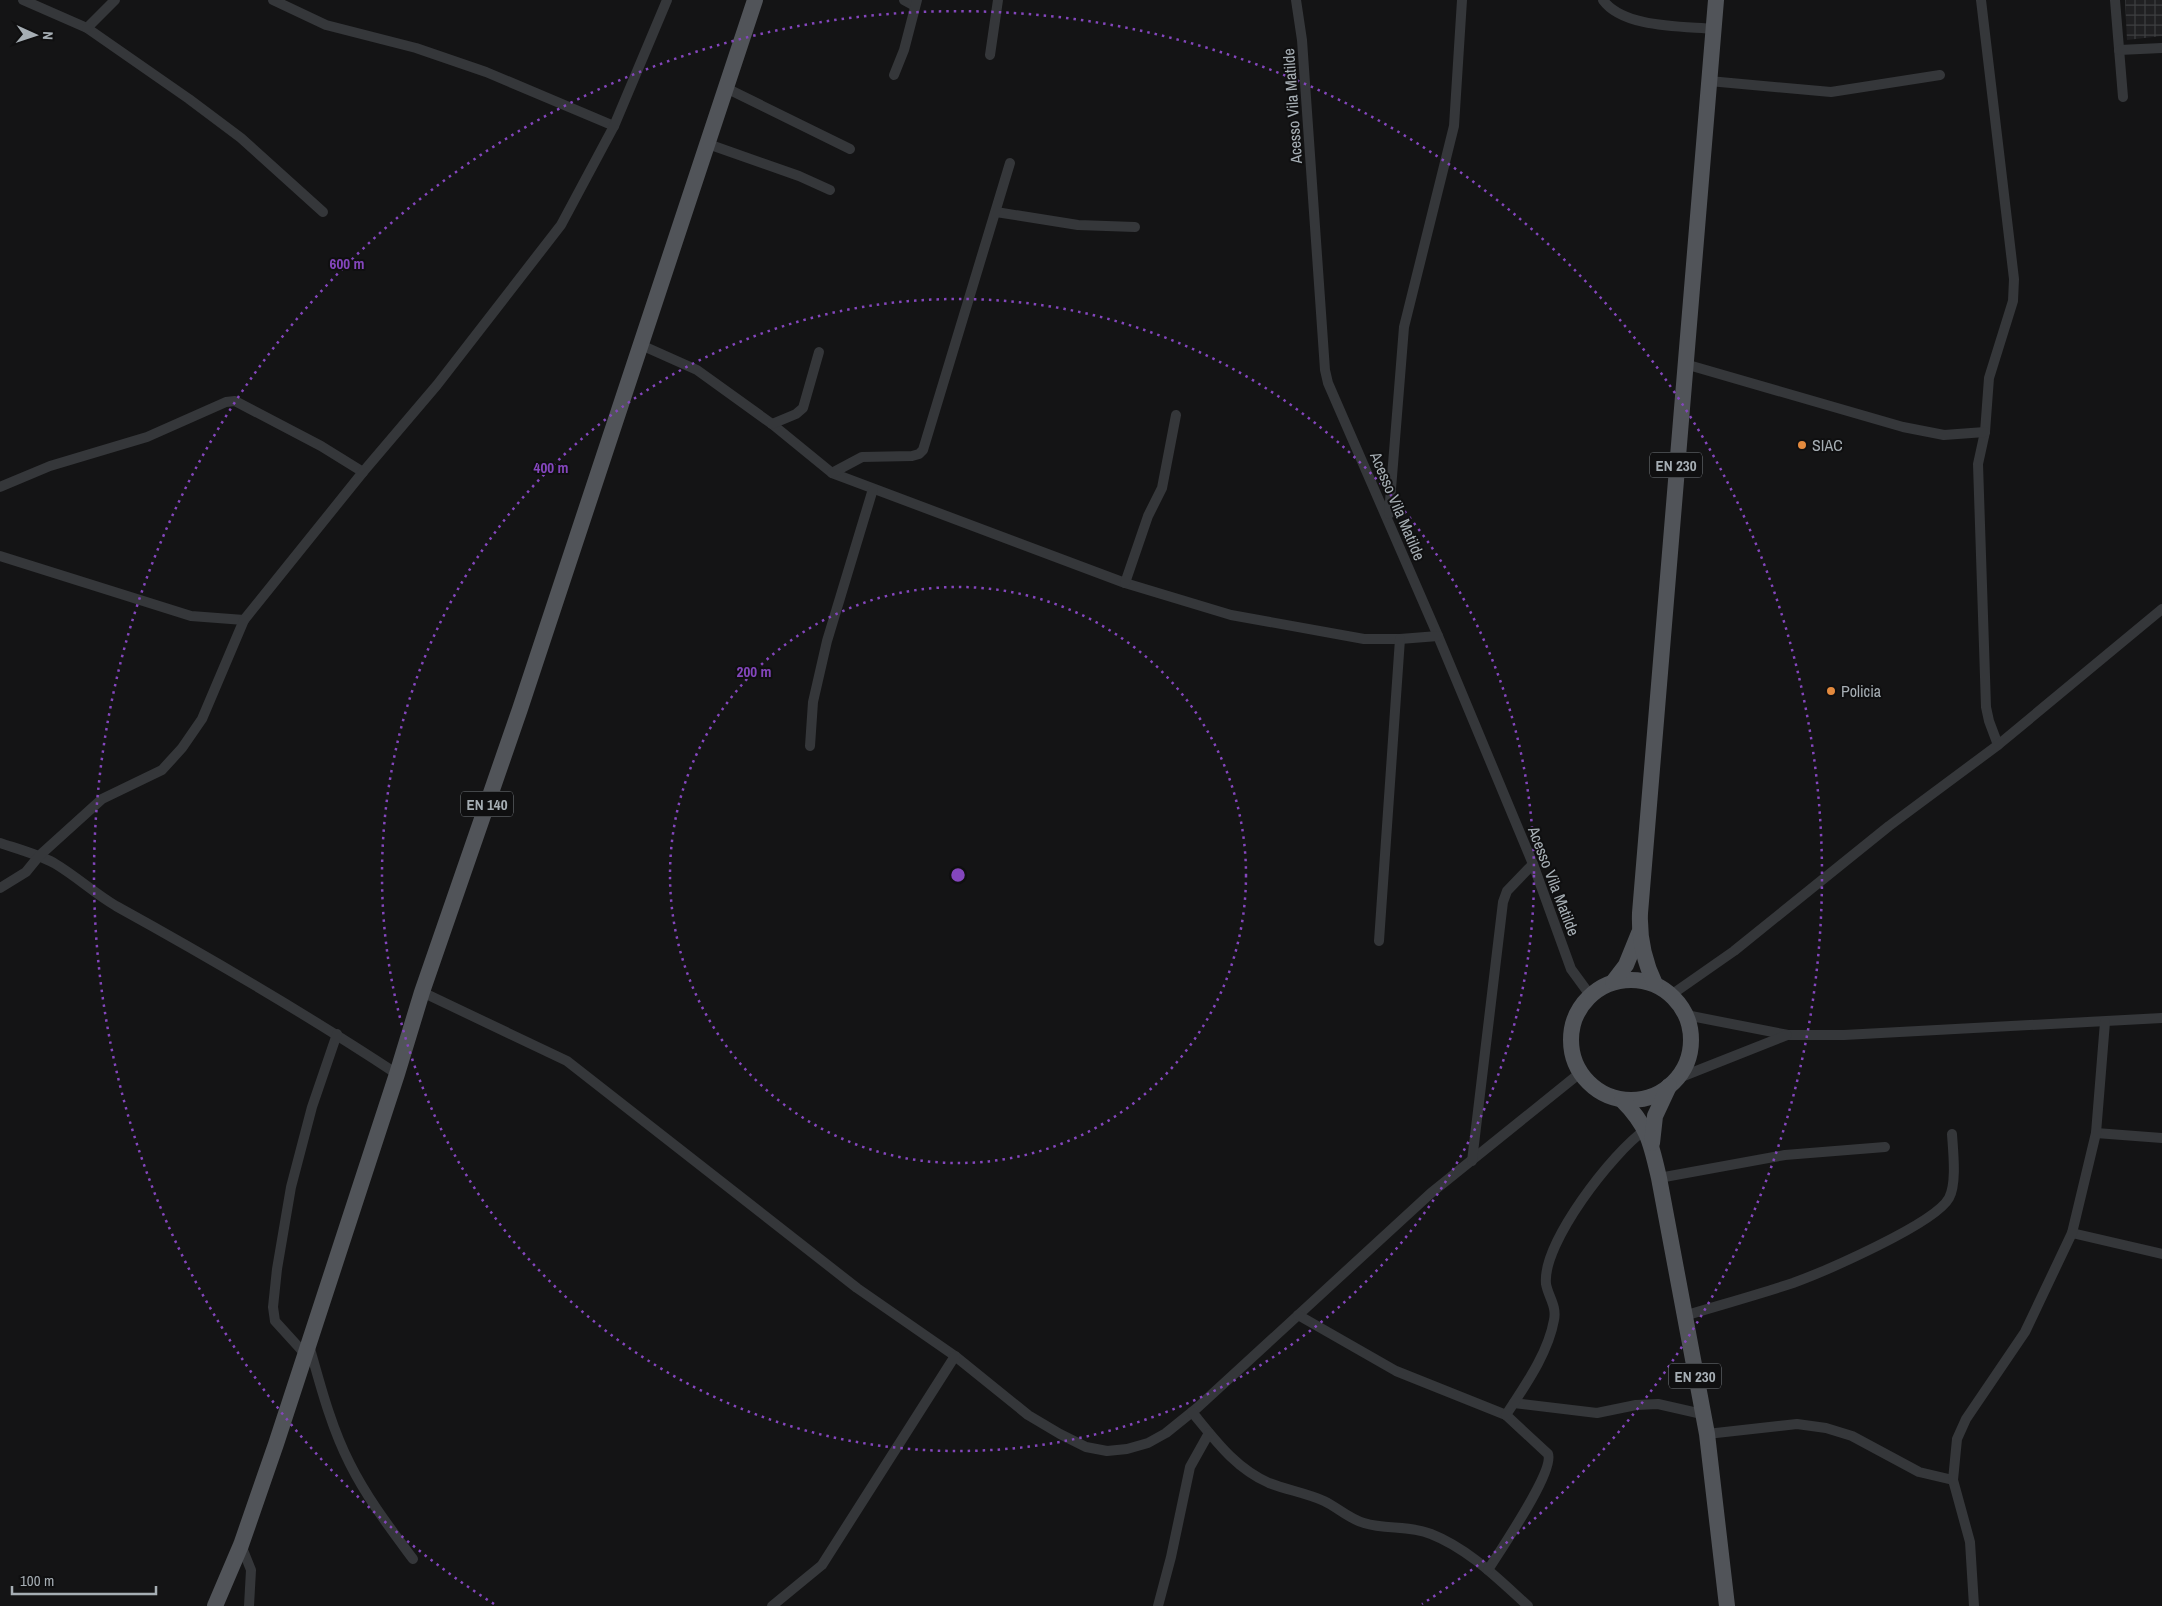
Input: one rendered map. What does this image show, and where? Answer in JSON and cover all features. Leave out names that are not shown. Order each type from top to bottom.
[{"type":"main road","name":"EN 140","points":[[216,1606],[241,1545],[307,1349],[422,992],[520,709],[755,0]]},
{"type":"main road","name":"EN 230","points":[[1655,984],[1647,967],[1640,931],[1716,0]]},
{"type":"main road","name":"EN 230","points":[[1613,982],[1626,965],[1640,931]]},
{"type":"main road","points":[[1636,979],[1655,984],[1671,995],[1686,1015],[1691,1039],[1687,1061],[1673,1082],[1660,1093],[1639,1100],[1622,1100],[1606,1095],[1591,1086],[1580,1073],[1572,1053],[1571,1031],[1578,1010],[1590,995],[1613,982],[1636,979]]},
{"type":"main road","name":"EN 230","points":[[1652,1148],[1655,1116],[1673,1082]]},
{"type":"main road","name":"EN 230","points":[[1622,1100],[1636,1114],[1645,1130],[1652,1148],[1659,1178],[1706,1434],[1727,1606]]},
{"type":"street","points":[[23,0],[40,4],[87,28],[241,138],[323,212]]},
{"type":"street","points":[[87,28],[116,0]]},
{"type":"street","points":[[273,0],[326,25],[416,48],[486,72],[614,126]]},
{"type":"street","points":[[0,888],[26,872],[39,856],[102,799],[162,770],[182,748],[202,718],[244,620],[436,385],[561,225],[614,126],[667,0]]},
{"type":"street","points":[[894,75],[904,50],[916,3],[904,0]]},
{"type":"street","points":[[990,55],[998,0]]},
{"type":"street","name":"Acesso Vila Matilde","points":[[1296,0],[1302,40],[1325,370],[1328,383],[1388,517],[1533,864],[1571,969],[1590,995]]},
{"type":"street","points":[[1388,517],[1404,327],[1454,126],[1462,0]]},
{"type":"street","points":[[1603,0],[1623,15],[1641,22],[1714,29]]},
{"type":"street","points":[[1981,0],[2014,279],[2013,301],[1989,378],[1985,432],[1978,477],[1986,707],[1988,721],[1998,744]]},
{"type":"street","points":[[2115,0],[2123,97]]},
{"type":"street","points":[[2119,50],[2162,48]]},
{"type":"street","points":[[1709,81],[1832,92],[1940,75]]},
{"type":"street","points":[[726,88],[850,149]]},
{"type":"street","points":[[708,144],[799,176],[830,190]]},
{"type":"street","points":[[832,473],[862,457],[912,456],[919,454],[923,450],[1010,163]]},
{"type":"street","points":[[996,212],[1078,225],[1135,227]]},
{"type":"street","points":[[641,345],[696,370],[772,424],[832,473],[1125,582],[1231,615],[1364,639],[1438,636]]},
{"type":"street","points":[[772,424],[796,414],[803,408],[819,352]]},
{"type":"street","points":[[1685,364],[1903,427],[1944,435],[1985,432]]},
{"type":"street","points":[[0,487],[50,466],[147,437],[226,402],[235,401],[321,446],[363,472]]},
{"type":"street","points":[[1125,582],[1166,475],[1176,415]]},
{"type":"street","points":[[810,746],[813,702],[827,641],[873,489]]},
{"type":"street","points":[[0,556],[191,616],[244,620]]},
{"type":"street","points":[[1671,995],[1734,951],[1889,826],[1998,744],[2162,609]]},
{"type":"street","points":[[1379,942],[1400,639]]},
{"type":"street","points":[[0,843],[39,856],[55,864],[101,897],[207,956],[337,1034],[397,1074]]},
{"type":"street","points":[[1472,1161],[1503,902],[1508,891],[1533,864]]},
{"type":"street","points":[[422,992],[567,1061],[857,1288],[955,1356],[1028,1415],[1086,1447],[1107,1451],[1148,1443],[1166,1433],[1192,1412],[1431,1193],[1580,1073]]},
{"type":"street","points":[[1686,1015],[1788,1035],[1844,1035],[2162,1018]]},
{"type":"street","points":[[1974,1606],[1970,1542],[1953,1480],[1958,1439],[1966,1419],[2025,1332],[2072,1233],[2096,1134],[2105,1022]]},
{"type":"street","points":[[337,1034],[312,1107],[291,1188],[276,1278],[274,1321],[307,1349],[349,1462],[373,1505],[412,1559]]},
{"type":"street","points":[[1673,1082],[1788,1035]]},
{"type":"street","points":[[1506,1415],[1548,1342],[1555,1318],[1553,1302],[1546,1284],[1556,1243],[1581,1202],[1605,1169],[1633,1138],[1645,1130]]},
{"type":"street","points":[[1684,1316],[1794,1282],[1896,1237],[1929,1217],[1948,1198],[1951,1189],[1952,1134]]},
{"type":"street","points":[[2096,1134],[2162,1138]]},
{"type":"street","points":[[1659,1178],[1785,1155],[1885,1147]]},
{"type":"street","points":[[2072,1233],[2162,1254]]},
{"type":"street","points":[[1298,1314],[1396,1371],[1506,1415],[1548,1454],[1549,1464],[1542,1480],[1488,1570]]},
{"type":"street","points":[[772,1606],[822,1565],[955,1356]]},
{"type":"street","points":[[1514,1402],[1534,1407],[1597,1413],[1636,1405],[1658,1404],[1702,1414]]},
{"type":"street","points":[[1192,1412],[1238,1465],[1269,1483],[1324,1501],[1360,1523],[1381,1528],[1409,1528],[1431,1534],[1459,1548],[1488,1570],[1528,1606]]},
{"type":"street","points":[[1706,1434],[1797,1424],[1826,1428],[1852,1436],[1919,1472],[1953,1480]]},
{"type":"street","points":[[1158,1606],[1172,1557],[1190,1467],[1209,1433]]},
{"type":"street","points":[[241,1545],[251,1570],[248,1606]]},
{"type":"shaded area","points":[[2125,0],[2162,0],[2162,36],[2127,40]]},
{"type":"place","name":"SIAC","points":[[1802,445]]},
{"type":"place","name":"Policia","points":[[1831,691]]}]
